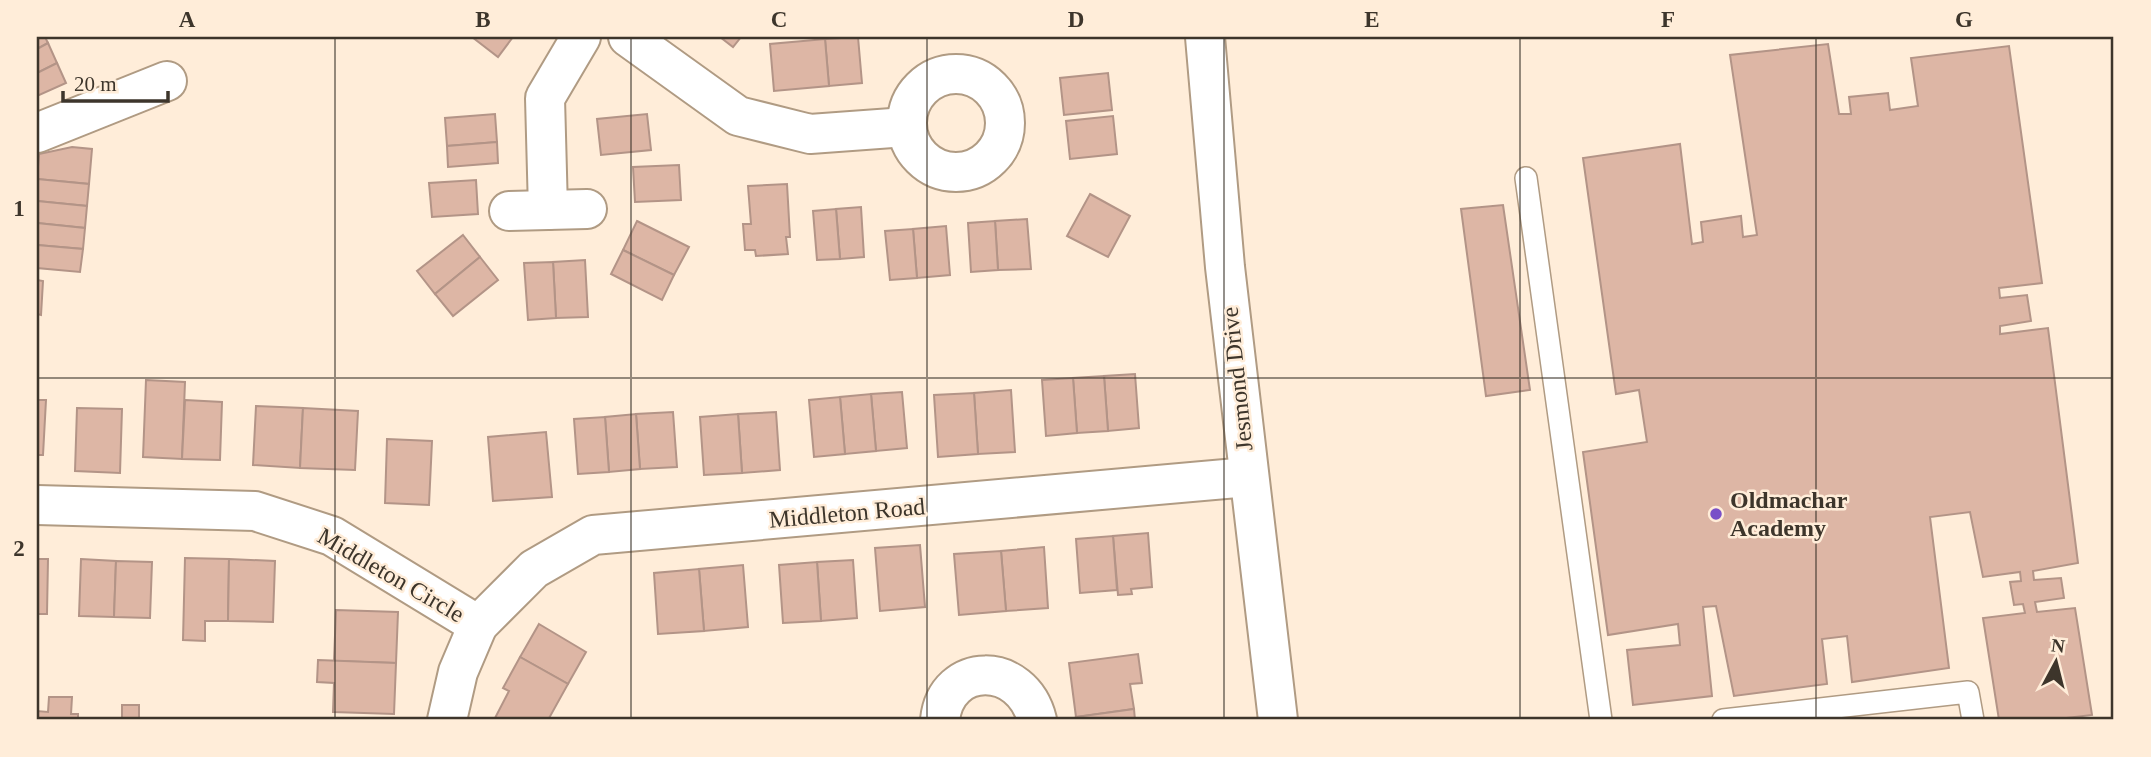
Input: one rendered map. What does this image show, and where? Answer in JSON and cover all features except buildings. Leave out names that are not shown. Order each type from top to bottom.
[{"type":"street","points":[[548,210],[545,98],[581,37]]},
{"type":"street","points":[[628,37],[738,116],[810,134],[906,127]]},
{"type":"street","name":"Jesmond Drive","points":[[1205,37],[1248,477],[1278,720]]},
{"type":"street","points":[[37,133],[167,81]]},
{"type":"street","points":[[509,211],[587,209]]},
{"type":"street","name":"Middleton Road","points":[[478,625],[534,569],[593,535],[1248,477]]},
{"type":"street","name":"Middleton Circle","points":[[37,505],[255,511],[332,536],[478,625],[458,672],[447,720]]},
{"type":"street","points":[[940,720],[949,695],[961,683],[977,676],[1010,680],[1023,690],[1033,704],[1037,720]]},
{"type":"lane","points":[[1526,178],[1601,720]]},
{"type":"lane","points":[[1723,720],[1968,692],[1973,720]]},
{"type":"place","name":"Oldmachar Academy","points":[[1716,514]]}]
